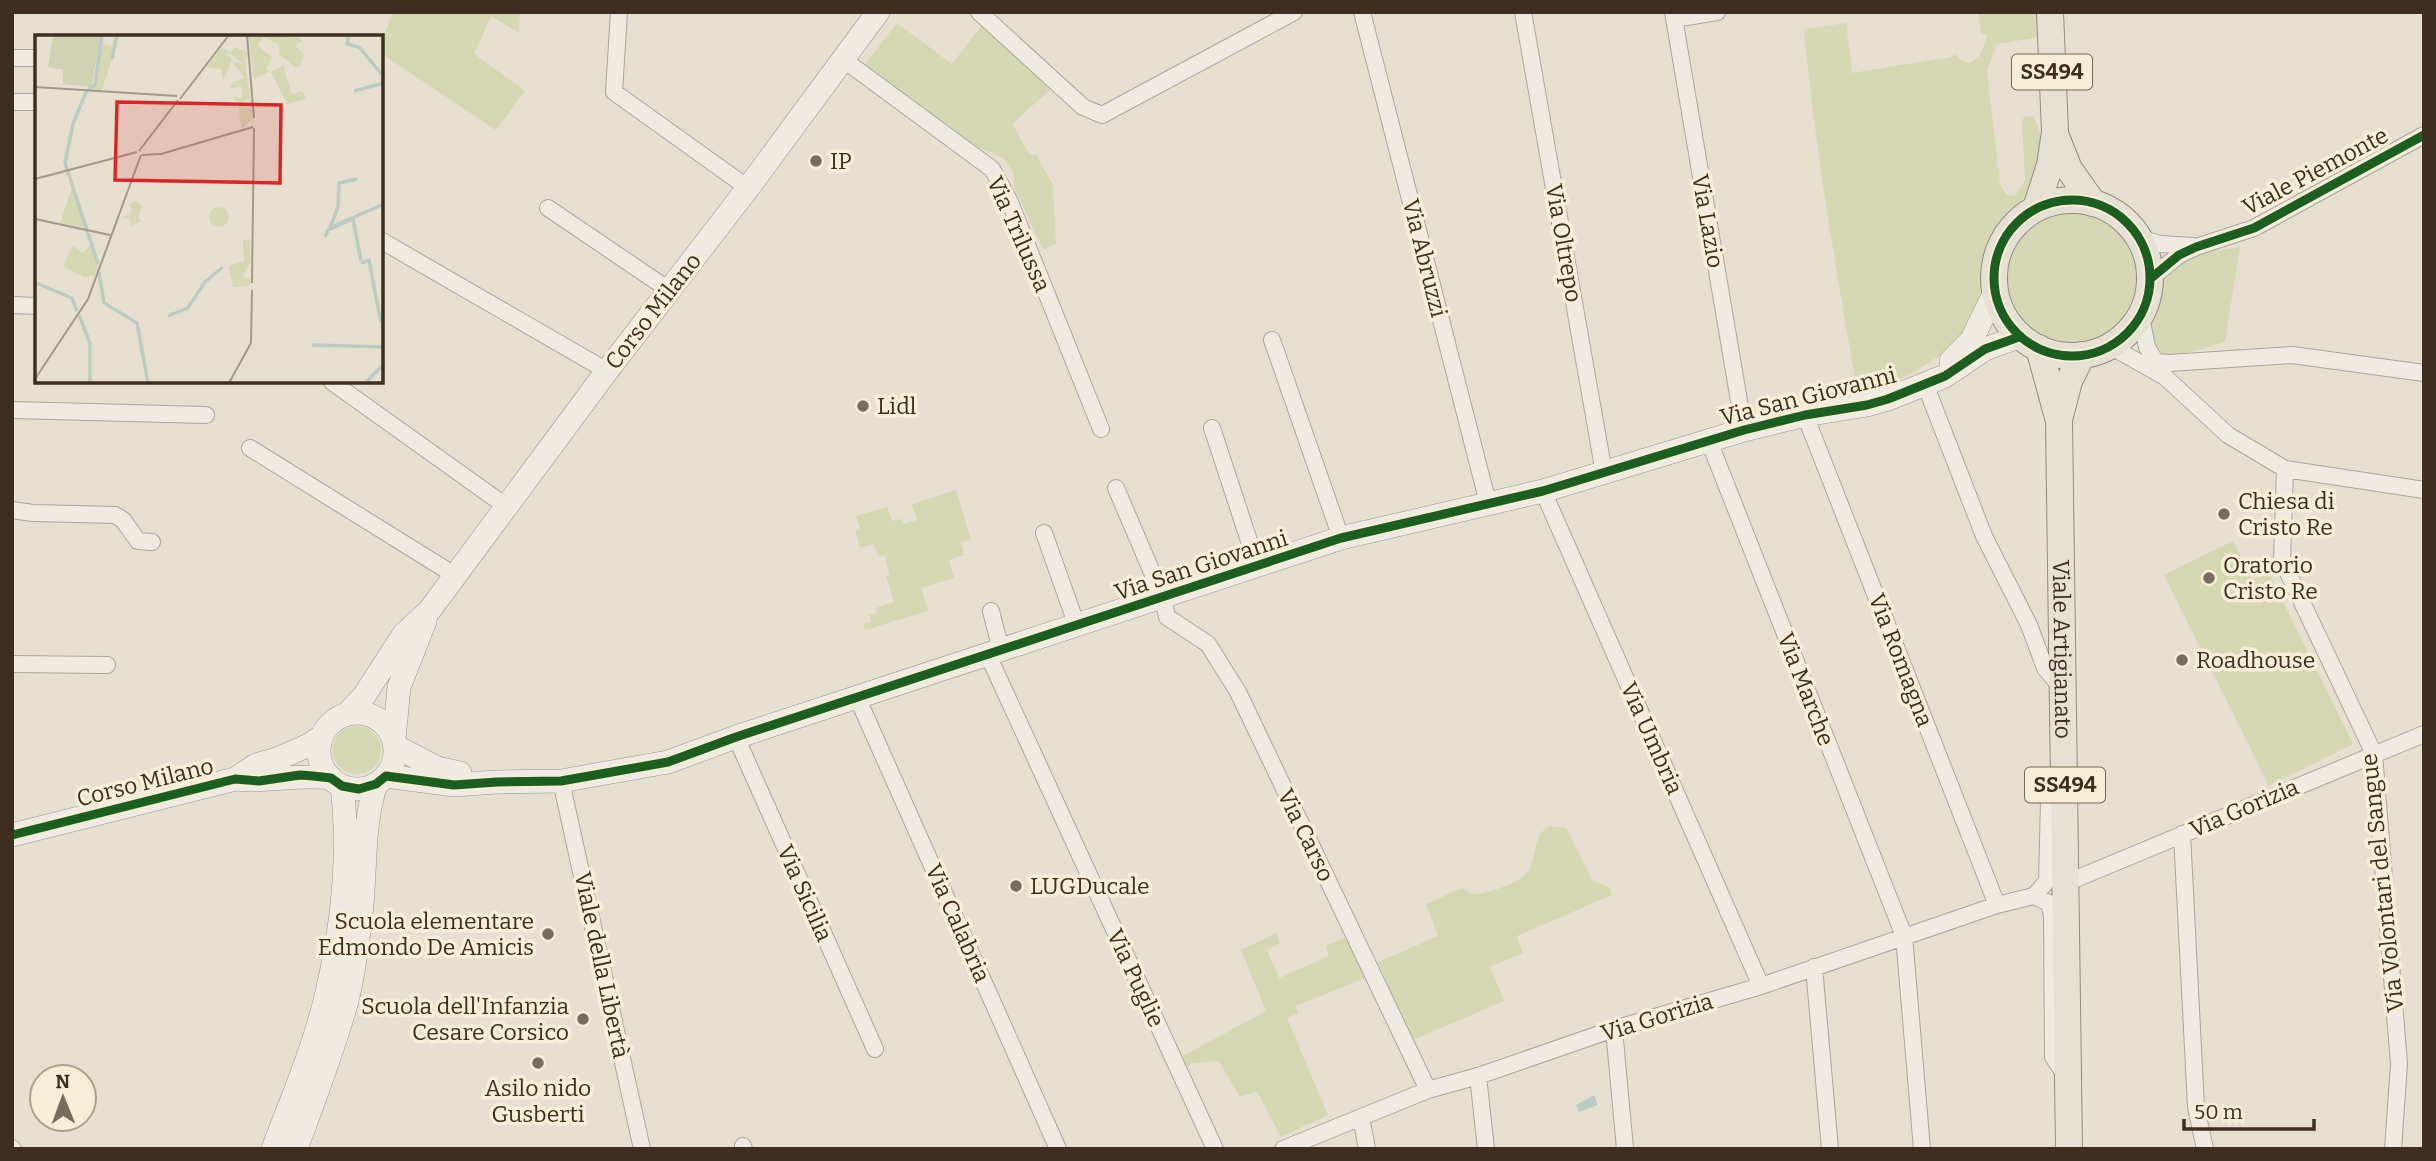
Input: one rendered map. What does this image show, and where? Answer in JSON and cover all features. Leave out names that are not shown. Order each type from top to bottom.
[{"type":"main road","name":"SS494","points":[[2036,208],[2050,165],[2055,132],[2050,12]]},
{"type":"main road","name":"SS494","points":[[2055,132],[2069,169],[2093,203]]},
{"type":"main road","name":"SS494","points":[[2074,200],[2093,203],[2120,216],[2140,238],[2148,257],[2151,290],[2141,317],[2127,334],[2110,346],[2082,355],[2060,355],[2029,343],[2003,320],[1994,295],[1992,279],[1995,257],[2004,237],[2018,221],[2036,208],[2054,202],[2074,200]]},
{"type":"main road","name":"Viale Artigianato","points":[[2029,343],[2059,421]]},
{"type":"main road","name":"Viale Artigianato","points":[[2069,1149],[2059,421],[2069,381],[2082,355]]},
{"type":"street","points":[[619,12],[614,92],[748,188]]},
{"type":"street","name":"Corso Milano","points":[[347,714],[364,696],[404,634],[429,611],[456,576],[878,12]]},
{"type":"street","points":[[979,12],[1083,107],[1102,115],[1294,12]]},
{"type":"street","name":"Via Abruzzi","points":[[1362,12],[1488,503]]},
{"type":"street","name":"Via Oltrepo","points":[[1523,12],[1604,473]]},
{"type":"street","points":[[1673,15],[1717,12]]},
{"type":"street","name":"Via Lazio","points":[[1673,15],[1744,430]]},
{"type":"street","points":[[12,58],[35,58]]},
{"type":"street","name":"Via Trilussa","points":[[844,60],[992,169],[1009,200],[1101,429]]},
{"type":"street","points":[[12,102],[35,102]]},
{"type":"street","name":"Viale Piemonte","points":[[2150,279],[2171,261],[2196,247],[2254,228],[2424,135]]},
{"type":"street","points":[[548,208],[669,290]]},
{"type":"street","name":"Viale Piemonte","points":[[2140,238],[2161,244],[2196,247]]},
{"type":"street","points":[[383,242],[607,371]]},
{"type":"street","name":"Via San Giovanni","points":[[1924,384],[1961,353],[1971,341],[1994,295]]},
{"type":"street","points":[[12,305],[35,306]]},
{"type":"street","points":[[2141,317],[2147,347],[2165,377]]},
{"type":"street","points":[[1272,340],[1341,538]]},
{"type":"street","name":"Via San Giovanni","points":[[381,780],[454,785],[561,781],[668,762],[736,737],[1341,538],[1543,491],[1744,430],[1805,415],[1867,405],[1945,376],[1985,349],[2029,343]]},
{"type":"street","points":[[2110,346],[2165,377],[2228,435],[2285,469],[2424,490]]},
{"type":"street","points":[[2156,362],[2292,355],[2424,373]]},
{"type":"street","points":[[333,383],[507,507]]},
{"type":"street","points":[[1924,384],[1984,536],[2029,625],[2045,668],[2063,689]]},
{"type":"street","points":[[12,410],[206,415]]},
{"type":"street","name":"Via Romagna","points":[[1805,415],[1997,905]]},
{"type":"street","points":[[1212,428],[1258,565]]},
{"type":"street","name":"Via Marche","points":[[1709,441],[1904,936],[1922,1149]]},
{"type":"street","points":[[250,448],[456,576]]},
{"type":"street","name":"Via Volontari del Sangue","points":[[2285,469],[2282,560],[2374,754],[2399,1064],[2393,1149]]},
{"type":"street","name":"Via Carso","points":[[1116,488],[1163,598],[1167,617],[1208,644],[1238,692],[1428,1090]]},
{"type":"street","name":"Via Umbria","points":[[1543,491],[1761,986]]},
{"type":"street","points":[[12,510],[115,515],[123,520],[138,541],[152,542]]},
{"type":"street","points":[[1044,533],[1077,626]]},
{"type":"street","name":"Corso Milano","points":[[394,742],[399,687],[429,611]]},
{"type":"street","name":"Via Puglie","points":[[990,611],[995,652],[1214,1149]]},
{"type":"street","points":[[12,664],[107,664]]},
{"type":"street","name":"Via Calabria","points":[[857,697],[1058,1149]]},
{"type":"street","points":[[273,1149],[327,994],[341,919],[345,878],[345,832],[336,782],[320,759],[321,737],[332,722],[357,712],[376,717],[390,730],[394,742],[394,762],[381,780],[369,807],[365,830],[365,879],[361,920],[347,998],[296,1149]]},
{"type":"street","name":"Via Gorizia","points":[[2066,883],[2424,734]]},
{"type":"street","name":"Corso Milano","points":[[235,779],[256,765],[295,752],[321,737]]},
{"type":"street","name":"Via Sicilia","points":[[736,737],[875,1049]]},
{"type":"street","name":"Via San Giovanni","points":[[394,742],[437,768],[497,782]]},
{"type":"street","points":[[2064,758],[2049,801],[2047,881],[2034,895],[2049,903],[2052,916],[2053,1057],[2068,1078]]},
{"type":"street","name":"Corso Milano","points":[[12,835],[235,779],[259,781],[300,775],[336,782]]},
{"type":"street","points":[[336,782],[359,789],[381,780]]},
{"type":"street","name":"Viale della Libertà","points":[[561,781],[637,1147]]},
{"type":"street","points":[[2182,834],[2196,1107],[2205,1149]]},
{"type":"street","name":"Via Gorizia","points":[[1283,1149],[1428,1090],[1478,1076],[1614,1029],[1761,986],[1997,905],[2034,895]]},
{"type":"street","name":"Viale Artigianato","points":[[2066,920],[2074,932],[2077,949],[2081,1149]]},
{"type":"street","points":[[1814,967],[1830,1149]]},
{"type":"street","points":[[1614,1029],[1625,1149]]},
{"type":"street","points":[[1478,1076],[1486,1149]]},
{"type":"street","points":[[1362,1118],[1367,1149]]},
{"type":"green space","points":[[393,12],[520,12],[519,33],[491,16],[474,54],[525,91],[496,130],[383,55],[383,38]]},
{"type":"green space","points":[[1978,12],[2039,12],[2040,37],[1997,44],[1987,70],[2000,184],[2006,195],[2015,196],[2025,180],[2024,117],[2033,116],[2038,128],[2041,152],[2038,165],[2023,200],[1989,244],[1975,315],[1960,338],[1926,364],[1886,386],[1868,391],[1857,389],[1820,164],[1804,29],[1846,23],[1852,73],[1951,57],[1955,54],[1962,61],[1970,63],[1981,54],[1987,36],[1981,33]]},
{"type":"green space","points":[[897,23],[952,64],[982,25],[1052,88],[1012,124],[1030,155],[1036,154],[1053,185],[1056,244],[1043,250],[1014,187],[1014,175],[1003,158],[969,146],[864,66]]},
{"type":"green space","points":[[2072,214],[2097,219],[2117,233],[2131,253],[2136,278],[2131,303],[2117,323],[2097,337],[2072,342],[2047,337],[2027,323],[2013,303],[2008,278],[2013,253],[2027,233],[2047,219]]},
{"type":"green space","points":[[2240,247],[2225,341],[2202,349],[2164,355],[2152,340],[2152,330],[2159,285],[2171,266],[2187,257]]},
{"type":"green space","points":[[956,490],[971,540],[961,543],[964,555],[949,560],[954,578],[921,588],[928,611],[865,630],[863,624],[871,622],[869,615],[877,613],[876,608],[894,602],[886,576],[890,575],[884,555],[878,557],[874,544],[860,548],[855,531],[860,529],[856,516],[887,507],[892,521],[901,519],[903,524],[917,520],[912,504]]},
{"type":"green space","points":[[2233,541],[2253,580],[2269,573],[2353,744],[2269,786],[2164,575]]},
{"type":"green space","points":[[357,726],[366,727],[374,733],[380,741],[380,759],[374,767],[366,773],[357,774],[348,773],[340,767],[334,759],[333,750],[334,741],[340,733],[348,727]]},
{"type":"green space","points":[[1550,826],[1566,828],[1592,880],[1610,888],[1612,895],[1517,936],[1523,953],[1490,967],[1504,1001],[1413,1040],[1378,962],[1438,936],[1426,904],[1462,888],[1472,894],[1479,894],[1504,887],[1522,878],[1530,869],[1540,835]]},
{"type":"green space","points":[[1276,933],[1280,943],[1267,950],[1279,978],[1329,956],[1326,946],[1346,937],[1366,978],[1296,1006],[1298,1013],[1287,1018],[1328,1115],[1281,1137],[1257,1091],[1240,1097],[1219,1061],[1187,1066],[1183,1056],[1266,1011],[1241,950]]},
{"type":"shaded area","points":[[1594,1095],[1598,1105],[1579,1112],[1576,1105]]},
{"type":"cycle path","points":[[2150,279],[2179,255],[2254,228],[2424,135]]},
{"type":"cycle path","points":[[2072,200],[2102,206],[2127,223],[2144,248],[2150,278],[2144,308],[2127,333],[2102,350],[2072,356],[2042,350],[2017,333],[2000,308],[1994,278],[2000,248],[2017,223],[2042,206],[2072,200]]},
{"type":"cycle path","points":[[12,835],[235,779],[259,781],[300,775],[313,776],[331,778],[342,786],[359,789],[376,784],[386,776],[454,785],[561,781],[668,762],[736,737],[1341,538],[1543,491],[1744,430],[1888,399],[1945,376],[1985,349],[2019,337]]},
{"type":"place","name":"IP","points":[[816,161]]},
{"type":"place","name":"Lidl","points":[[863,406]]},
{"type":"place","name":"Chiesa di Cristo Re","points":[[2224,514]]},
{"type":"place","name":"Oratorio Cristo Re","points":[[2209,578]]},
{"type":"place","name":"Roadhouse","points":[[2182,660]]},
{"type":"place","name":"LUGDucale","points":[[1016,886]]},
{"type":"place","name":"Scuola elementare Edmondo De Amicis","points":[[548,934]]},
{"type":"place","name":"Scuola dell'Infanzia Cesare Corsico","points":[[583,1019]]},
{"type":"place","name":"Asilo nido Gusberti","points":[[538,1063]]}]
